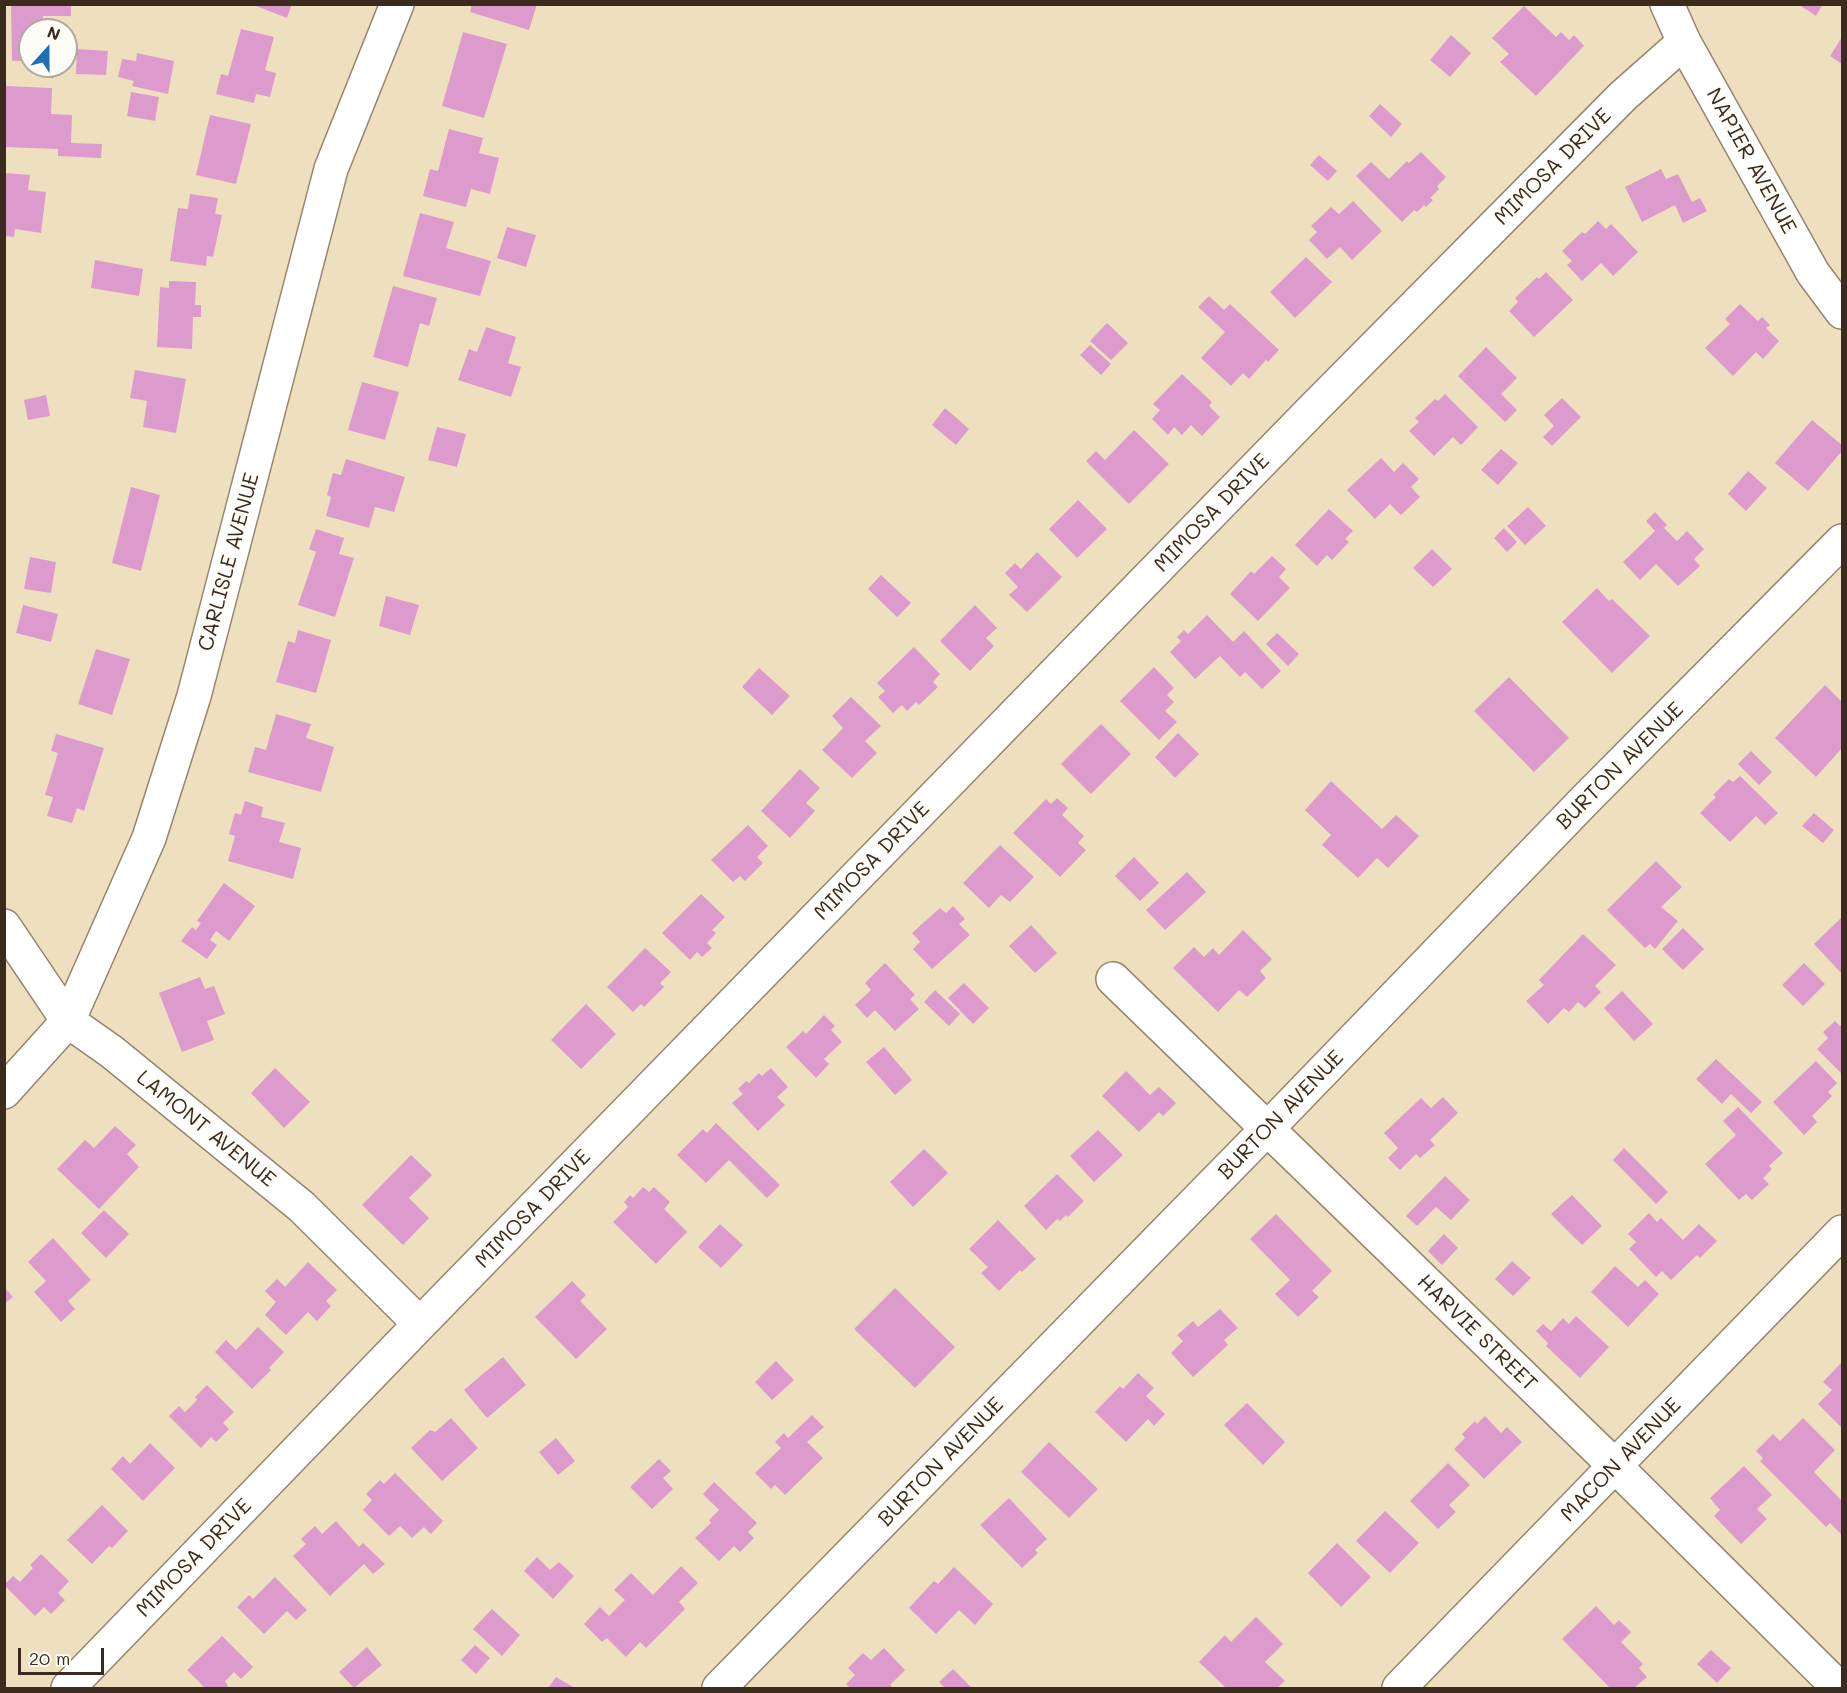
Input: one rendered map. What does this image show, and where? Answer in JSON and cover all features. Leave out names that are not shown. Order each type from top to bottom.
[{"type":"street","name":"CARLISLE AVENUE","points":[[4,1092],[68,1021],[149,838],[194,696],[332,169],[397,4]]},
{"type":"street","name":"NAPIER AVENUE","points":[[1666,4],[1684,42],[1813,273],[1842,312]]},
{"type":"street","name":"MIMOSA DRIVE","points":[[68,1689],[420,1324],[1335,387],[1623,96],[1684,42]]},
{"type":"street","name":"BURTON AVENUE","points":[[719,1689],[1587,798],[1842,541]]},
{"type":"street","name":"LAMONT AVENUE","points":[[4,926],[68,1021],[112,1052],[302,1207],[420,1324]]},
{"type":"street","name":"HARVIE STREET","points":[[1113,980],[1615,1466],[1839,1689]]},
{"type":"street","name":"MACON AVENUE","points":[[1399,1689],[1842,1232]]},
{"type":"building","points":[[11,4],[71,4],[71,16],[18,18],[18,61],[12,61]]},
{"type":"building","points":[[251,4],[292,4],[287,18]]},
{"type":"building","points":[[472,4],[537,4],[529,30],[470,12]]},
{"type":"building","points":[[1798,4],[1823,4],[1816,16]]},
{"type":"building","points":[[1524,6],[1556,37],[1561,32],[1569,40],[1574,35],[1584,46],[1536,96],[1500,62],[1509,54],[1492,38]]},
{"type":"building","points":[[241,29],[274,37],[265,70],[276,73],[270,97],[256,94],[254,103],[216,94],[221,74],[228,76]]},
{"type":"building","points":[[463,32],[507,44],[484,118],[442,106]]},
{"type":"building","points":[[1451,35],[1471,53],[1450,77],[1430,60]]},
{"type":"building","points":[[1842,37],[1842,64],[1830,56]]},
{"type":"building","points":[[78,49],[108,51],[106,75],[78,74]]},
{"type":"building","points":[[137,53],[174,61],[168,94],[132,86],[134,81],[118,77],[122,59],[136,61]]},
{"type":"building","points":[[5,86],[52,88],[51,114],[72,115],[71,143],[102,144],[101,158],[58,156],[58,149],[4,147]]},
{"type":"building","points":[[131,92],[159,97],[155,121],[127,116]]},
{"type":"building","points":[[1380,104],[1402,124],[1391,137],[1369,116]]},
{"type":"building","points":[[210,115],[251,124],[236,184],[196,175]]},
{"type":"building","points":[[449,129],[483,138],[479,153],[499,158],[490,194],[471,189],[466,207],[423,196],[430,169],[438,171]]},
{"type":"building","points":[[1421,152],[1446,177],[1430,198],[1433,200],[1417,212],[1414,210],[1402,222],[1356,176],[1371,162],[1389,179],[1407,161],[1409,163]]},
{"type":"building","points":[[1319,155],[1337,171],[1328,181],[1310,165]]},
{"type":"building","points":[[1661,169],[1666,179],[1678,174],[1692,202],[1700,198],[1707,211],[1683,223],[1675,205],[1642,222],[1625,187]]},
{"type":"building","points":[[4,173],[30,175],[28,190],[46,192],[41,233],[15,229],[14,237],[4,236]]},
{"type":"building","points":[[190,194],[218,198],[215,214],[222,215],[213,257],[207,256],[206,266],[170,261],[178,208],[188,209]]},
{"type":"building","points":[[1353,201],[1382,231],[1352,260],[1340,247],[1327,259],[1309,240],[1317,232],[1311,226],[1331,207],[1339,214]]},
{"type":"building","points":[[420,213],[454,222],[446,248],[491,261],[480,296],[403,276]]},
{"type":"building","points":[[1598,221],[1606,229],[1611,224],[1638,252],[1613,276],[1601,263],[1582,281],[1567,265],[1572,261],[1562,251]]},
{"type":"building","points":[[507,227],[536,235],[526,267],[497,258]]},
{"type":"building","points":[[1306,257],[1332,282],[1295,318],[1270,292]]},
{"type":"building","points":[[95,260],[143,269],[139,296],[91,288]]},
{"type":"building","points":[[1546,272],[1573,300],[1534,337],[1509,311],[1518,302],[1515,298],[1537,277],[1539,279]]},
{"type":"building","points":[[169,281],[196,282],[195,305],[201,305],[201,317],[193,317],[192,349],[157,347],[160,287],[169,288]]},
{"type":"building","points":[[393,286],[437,298],[429,326],[420,323],[408,367],[373,357]]},
{"type":"building","points":[[1209,296],[1224,310],[1230,304],[1279,350],[1268,362],[1266,360],[1249,379],[1243,373],[1231,386],[1201,358],[1225,332],[1198,307]]},
{"type":"building","points":[[1740,304],[1758,321],[1762,317],[1770,325],[1766,328],[1779,341],[1763,359],[1756,352],[1733,376],[1705,348],[1730,324],[1725,319]]},
{"type":"building","points":[[1107,323],[1128,343],[1111,360],[1090,341]]},
{"type":"building","points":[[486,327],[516,337],[508,363],[521,367],[511,397],[458,380],[469,349],[477,352]]},
{"type":"building","points":[[1090,345],[1111,364],[1101,375],[1080,355]]},
{"type":"building","points":[[1486,347],[1517,378],[1501,394],[1517,410],[1505,422],[1458,376]]},
{"type":"building","points":[[135,370],[186,379],[176,433],[143,427],[147,401],[130,398]]},
{"type":"building","points":[[1182,374],[1212,402],[1209,406],[1220,417],[1202,436],[1191,425],[1182,435],[1174,427],[1168,435],[1152,419],[1160,410],[1153,404]]},
{"type":"building","points":[[362,382],[399,392],[385,440],[348,430]]},
{"type":"building","points":[[1445,394],[1478,427],[1461,445],[1453,437],[1434,456],[1409,431],[1419,422],[1415,418],[1435,399],[1438,401]]},
{"type":"building","points":[[46,395],[50,416],[28,420],[24,400]]},
{"type":"building","points":[[1562,398],[1581,417],[1552,446],[1543,437],[1554,426],[1544,415]]},
{"type":"building","points":[[945,408],[969,429],[956,445],[932,425]]},
{"type":"building","points":[[1812,420],[1842,445],[1842,451],[1808,491],[1775,463]]},
{"type":"building","points":[[437,427],[466,434],[457,467],[428,460]]},
{"type":"building","points":[[1134,430],[1169,464],[1129,504],[1086,461],[1096,451],[1105,460]]},
{"type":"building","points":[[1501,449],[1518,463],[1498,485],[1481,470]]},
{"type":"building","points":[[1381,458],[1394,472],[1403,463],[1419,479],[1411,487],[1420,497],[1401,515],[1390,504],[1375,519],[1347,490]]},
{"type":"building","points":[[346,459],[405,477],[394,512],[375,507],[369,528],[326,516],[331,497],[327,495],[333,473],[341,475]]},
{"type":"building","points":[[1748,471],[1767,488],[1746,511],[1728,494]]},
{"type":"building","points":[[131,487],[160,495],[141,571],[112,563]]},
{"type":"building","points":[[1078,500],[1107,529],[1077,558],[1049,529]]},
{"type":"building","points":[[1528,507],[1546,526],[1525,545],[1507,526]]},
{"type":"building","points":[[1329,509],[1353,531],[1345,539],[1349,542],[1332,560],[1327,555],[1317,566],[1295,545]]},
{"type":"building","points":[[1655,512],[1667,525],[1664,528],[1677,541],[1687,531],[1704,549],[1694,559],[1700,566],[1678,586],[1656,564],[1640,580],[1623,562],[1655,531],[1646,521]]},
{"type":"building","points":[[1504,528],[1517,542],[1507,552],[1494,538]]},
{"type":"building","points":[[316,529],[344,538],[339,554],[354,558],[335,617],[298,605],[316,552],[309,549]]},
{"type":"building","points":[[1432,549],[1452,569],[1433,587],[1413,568]]},
{"type":"building","points":[[1037,552],[1062,577],[1027,612],[1009,595],[1018,587],[1005,573],[1015,563],[1021,569]]},
{"type":"building","points":[[1272,556],[1286,569],[1279,577],[1290,588],[1258,621],[1230,594],[1251,571],[1254,574]]},
{"type":"building","points":[[30,557],[56,562],[51,593],[24,589]]},
{"type":"building","points":[[881,575],[911,603],[897,617],[868,589]]},
{"type":"building","points":[[1597,588],[1609,601],[1612,599],[1650,636],[1612,673],[1562,622]]},
{"type":"building","points":[[386,596],[419,605],[410,635],[379,626]]},
{"type":"building","points":[[23,605],[58,614],[51,642],[16,633]]},
{"type":"building","points":[[975,605],[997,628],[986,638],[994,646],[970,671],[940,641]]},
{"type":"building","points":[[1207,615],[1233,642],[1244,631],[1281,671],[1262,689],[1245,672],[1240,677],[1220,656],[1195,679],[1170,652],[1181,641],[1177,637],[1184,630],[1188,634]]},
{"type":"building","points":[[298,630],[331,640],[316,693],[276,682],[288,641],[295,643]]},
{"type":"building","points":[[1277,633],[1299,654],[1288,666],[1266,644]]},
{"type":"building","points":[[914,647],[940,674],[933,682],[938,687],[919,705],[916,702],[907,711],[902,705],[893,713],[878,697],[885,691],[877,683]]},
{"type":"building","points":[[96,649],[130,659],[112,715],[78,704]]},
{"type":"building","points":[[1154,667],[1174,688],[1167,695],[1174,702],[1165,711],[1177,722],[1159,740],[1120,701]]},
{"type":"building","points":[[759,668],[790,696],[772,715],[742,687]]},
{"type":"building","points":[[1509,677],[1569,738],[1534,772],[1474,711]]},
{"type":"building","points":[[1825,685],[1842,702],[1842,748],[1816,777],[1775,738]]},
{"type":"building","points":[[851,697],[881,726],[865,741],[877,753],[852,778],[822,750],[843,728],[832,716]]},
{"type":"building","points":[[276,714],[311,724],[306,738],[334,747],[321,792],[248,772],[255,747],[266,750]]},
{"type":"building","points":[[1101,724],[1131,754],[1091,794],[1061,764]]},
{"type":"building","points":[[1178,733],[1199,754],[1175,778],[1155,757]]},
{"type":"building","points":[[56,734],[104,748],[84,811],[77,808],[72,823],[47,816],[53,797],[45,795],[58,753],[51,751]]},
{"type":"building","points":[[1751,751],[1772,772],[1759,785],[1738,764]]},
{"type":"building","points":[[800,769],[820,788],[806,803],[815,811],[790,838],[761,811]]},
{"type":"building","points":[[1740,776],[1778,813],[1765,825],[1756,816],[1730,842],[1700,813],[1729,779],[1733,782]]},
{"type":"building","points":[[1331,781],[1382,829],[1396,815],[1419,836],[1388,868],[1377,858],[1358,878],[1322,845],[1331,835],[1305,810]]},
{"type":"building","points":[[1057,798],[1068,808],[1062,815],[1084,836],[1078,843],[1086,850],[1060,877],[1013,833],[1046,799],[1051,804]]},
{"type":"building","points":[[245,801],[263,807],[261,817],[285,823],[279,842],[301,848],[293,879],[228,861],[235,836],[229,834],[235,813],[241,815]]},
{"type":"building","points":[[1814,813],[1834,830],[1823,843],[1802,826]]},
{"type":"building","points":[[748,825],[768,846],[757,857],[763,863],[745,881],[740,876],[733,882],[711,860]]},
{"type":"building","points":[[1000,845],[1034,877],[1010,902],[1001,895],[989,908],[963,883]]},
{"type":"building","points":[[1134,857],[1159,883],[1140,901],[1115,876]]},
{"type":"building","points":[[1656,861],[1682,887],[1661,907],[1678,921],[1655,949],[1650,944],[1645,948],[1607,910]]},
{"type":"building","points":[[1187,872],[1206,892],[1165,930],[1146,910]]},
{"type":"building","points":[[224,883],[255,906],[229,941],[216,931],[210,940],[217,945],[207,959],[181,941],[192,927],[196,930],[201,923],[197,921]]},
{"type":"building","points":[[701,894],[725,917],[712,930],[716,933],[707,943],[712,948],[702,957],[697,952],[690,960],[662,933]]},
{"type":"building","points":[[953,906],[965,919],[959,924],[970,935],[932,969],[913,949],[920,942],[912,933],[940,908],[946,913]]},
{"type":"building","points":[[1842,917],[1842,974],[1814,944]]},
{"type":"building","points":[[1031,925],[1057,953],[1035,973],[1009,946]]},
{"type":"building","points":[[1683,928],[1704,949],[1683,970],[1662,949]]},
{"type":"building","points":[[1243,930],[1272,959],[1260,971],[1266,978],[1247,997],[1239,990],[1218,1012],[1173,968],[1194,947],[1204,957],[1213,948],[1219,955]]},
{"type":"building","points":[[1583,934],[1616,965],[1595,986],[1601,992],[1585,1008],[1578,1002],[1569,1012],[1564,1008],[1548,1024],[1526,1001],[1544,985],[1539,980]]},
{"type":"building","points":[[645,948],[671,972],[660,983],[664,987],[644,1007],[641,1004],[633,1012],[607,987]]},
{"type":"building","points":[[885,963],[915,995],[910,999],[919,1009],[895,1031],[875,1010],[867,1018],[855,1005],[871,990],[865,983]]},
{"type":"building","points":[[1804,963],[1825,984],[1803,1006],[1782,985]]},
{"type":"building","points":[[200,977],[205,989],[214,986],[225,1014],[207,1021],[214,1040],[182,1052],[159,993]]},
{"type":"building","points":[[964,983],[989,1008],[973,1024],[948,998]]},
{"type":"building","points":[[935,990],[960,1014],[949,1026],[924,1002]]},
{"type":"building","points":[[1622,991],[1653,1024],[1634,1041],[1604,1008]]},
{"type":"building","points":[[586,1004],[616,1034],[581,1069],[551,1040]]},
{"type":"building","points":[[824,1015],[835,1026],[831,1030],[842,1042],[824,1059],[829,1064],[816,1078],[786,1047],[803,1031],[806,1034]]},
{"type":"building","points":[[1835,1021],[1840,1026],[1842,1024],[1842,1074],[1817,1049],[1828,1038],[1823,1032]]},
{"type":"building","points":[[884,1047],[912,1080],[895,1095],[866,1062]]},
{"type":"building","points":[[1716,1059],[1762,1102],[1751,1113],[1731,1094],[1722,1104],[1696,1079]]},
{"type":"building","points":[[1816,1061],[1837,1083],[1828,1092],[1832,1096],[1812,1116],[1817,1122],[1804,1135],[1773,1102]]},
{"type":"building","points":[[275,1068],[310,1102],[284,1128],[251,1093]]},
{"type":"building","points":[[771,1068],[788,1087],[777,1097],[785,1105],[758,1131],[732,1103],[743,1094],[738,1089],[746,1081],[749,1083],[759,1073],[762,1076]]},
{"type":"building","points":[[1126,1071],[1150,1095],[1159,1087],[1176,1103],[1163,1116],[1159,1112],[1139,1132],[1102,1096]]},
{"type":"building","points":[[1443,1097],[1458,1113],[1430,1140],[1435,1145],[1420,1158],[1416,1154],[1400,1170],[1388,1158],[1398,1148],[1384,1133],[1421,1098],[1431,1108]]},
{"type":"building","points":[[1738,1107],[1783,1153],[1769,1166],[1772,1169],[1763,1178],[1769,1184],[1752,1200],[1746,1194],[1739,1200],[1705,1164],[1736,1135],[1723,1121]]},
{"type":"building","points":[[716,1123],[780,1185],[767,1198],[729,1160],[706,1183],[677,1155],[703,1129],[707,1133]]},
{"type":"building","points":[[115,1126],[136,1145],[127,1154],[139,1167],[99,1209],[57,1169],[85,1140],[94,1148]]},
{"type":"building","points":[[1098,1130],[1123,1155],[1094,1182],[1070,1156]]},
{"type":"building","points":[[1624,1148],[1668,1192],[1656,1204],[1613,1160]]},
{"type":"building","points":[[924,1149],[948,1173],[913,1207],[890,1182]]},
{"type":"building","points":[[411,1155],[432,1175],[409,1198],[429,1218],[403,1245],[362,1205]]},
{"type":"building","points":[[1057,1174],[1084,1201],[1068,1217],[1066,1215],[1060,1221],[1057,1219],[1046,1230],[1024,1206]]},
{"type":"building","points":[[1445,1176],[1470,1200],[1451,1220],[1436,1207],[1417,1226],[1406,1216]]},
{"type":"building","points":[[643,1187],[649,1192],[654,1187],[670,1202],[664,1209],[687,1232],[656,1264],[613,1222],[628,1207],[624,1202],[630,1195],[633,1198]]},
{"type":"building","points":[[1572,1195],[1602,1226],[1582,1245],[1551,1214]]},
{"type":"building","points":[[104,1210],[129,1234],[106,1258],[81,1233]]},
{"type":"building","points":[[1649,1213],[1657,1222],[1661,1218],[1683,1240],[1699,1224],[1717,1241],[1700,1258],[1697,1255],[1671,1280],[1662,1271],[1656,1277],[1629,1249],[1636,1242],[1628,1234]]},
{"type":"building","points":[[1276,1214],[1332,1271],[1312,1291],[1319,1297],[1298,1317],[1275,1294],[1290,1280],[1250,1239]]},
{"type":"building","points":[[998,1220],[1036,1259],[1022,1272],[1020,1270],[999,1291],[981,1273],[988,1267],[969,1249]]},
{"type":"building","points":[[720,1224],[743,1245],[721,1268],[698,1247]]},
{"type":"building","points":[[1444,1234],[1458,1248],[1442,1265],[1428,1251]]},
{"type":"building","points":[[53,1238],[91,1280],[68,1301],[75,1309],[61,1322],[34,1292],[46,1281],[28,1262]]},
{"type":"building","points":[[1512,1261],[1531,1278],[1513,1296],[1495,1279]]},
{"type":"building","points":[[308,1262],[337,1290],[326,1301],[331,1306],[317,1321],[308,1312],[286,1335],[265,1315],[276,1302],[265,1291],[277,1279],[285,1287]]},
{"type":"building","points":[[1615,1266],[1638,1287],[1645,1280],[1659,1294],[1628,1327],[1591,1292]]},
{"type":"building","points":[[572,1281],[586,1295],[580,1301],[607,1329],[576,1359],[535,1317]]},
{"type":"building","points":[[4,1287],[13,1297],[4,1304]]},
{"type":"building","points":[[895,1288],[955,1347],[915,1388],[854,1329]]},
{"type":"building","points":[[1220,1309],[1238,1328],[1224,1340],[1228,1345],[1193,1377],[1171,1353],[1183,1341],[1177,1335],[1193,1321],[1198,1327]]},
{"type":"building","points":[[1576,1316],[1609,1347],[1580,1378],[1546,1346],[1548,1343],[1536,1331],[1543,1324],[1551,1331],[1563,1318],[1569,1324]]},
{"type":"building","points":[[258,1327],[284,1352],[269,1368],[271,1370],[252,1389],[215,1352],[226,1340],[236,1350]]},
{"type":"building","points":[[503,1357],[526,1385],[487,1418],[464,1390]]},
{"type":"building","points":[[776,1361],[794,1380],[772,1400],[755,1382]]},
{"type":"building","points":[[1841,1363],[1842,1428],[1818,1404],[1832,1390],[1823,1382]]},
{"type":"building","points":[[1138,1373],[1154,1388],[1146,1396],[1165,1414],[1154,1426],[1148,1419],[1126,1442],[1095,1412],[1120,1386],[1123,1389]]},
{"type":"building","points":[[207,1385],[234,1412],[223,1423],[229,1429],[216,1442],[211,1437],[201,1448],[169,1416],[179,1406],[185,1412]]},
{"type":"building","points":[[1247,1403],[1285,1442],[1263,1465],[1224,1425]]},
{"type":"building","points":[[812,1415],[824,1427],[807,1442],[823,1458],[785,1495],[775,1485],[771,1489],[755,1473],[781,1448],[775,1442],[784,1433],[788,1438]]},
{"type":"building","points":[[1485,1416],[1501,1433],[1507,1427],[1522,1442],[1484,1479],[1454,1449],[1465,1438],[1462,1434],[1475,1421],[1477,1424]]},
{"type":"building","points":[[451,1418],[478,1448],[442,1481],[411,1448],[430,1430],[435,1432]]},
{"type":"building","points":[[1803,1418],[1835,1450],[1814,1472],[1842,1501],[1842,1535],[1830,1523],[1826,1527],[1760,1461],[1763,1458],[1756,1451],[1773,1434],[1780,1441]]},
{"type":"building","points":[[556,1438],[575,1461],[558,1475],[539,1452]]},
{"type":"building","points":[[1049,1442],[1098,1489],[1069,1518],[1021,1472]]},
{"type":"building","points":[[150,1443],[175,1468],[143,1501],[111,1469],[123,1456],[130,1464]]},
{"type":"building","points":[[659,1459],[671,1471],[663,1478],[673,1489],[652,1509],[630,1487]]},
{"type":"building","points":[[1448,1463],[1470,1485],[1449,1505],[1456,1512],[1438,1529],[1410,1501]]},
{"type":"building","points":[[1744,1466],[1772,1495],[1757,1509],[1767,1519],[1741,1544],[1714,1516],[1720,1510],[1710,1498]]},
{"type":"building","points":[[395,1473],[443,1521],[431,1534],[424,1527],[412,1538],[400,1526],[389,1536],[363,1510],[372,1500],[366,1494],[380,1480],[384,1484]]},
{"type":"building","points":[[714,1482],[757,1523],[748,1532],[754,1538],[740,1552],[734,1546],[719,1561],[695,1538],[711,1523],[709,1520],[719,1510],[703,1494]]},
{"type":"building","points":[[1009,1498],[1047,1539],[1035,1550],[1038,1553],[1022,1568],[980,1525]]},
{"type":"building","points":[[102,1505],[128,1531],[92,1564],[67,1540]]},
{"type":"building","points":[[1385,1511],[1419,1543],[1390,1573],[1356,1541]]},
{"type":"building","points":[[336,1521],[359,1547],[363,1543],[385,1564],[373,1574],[364,1564],[330,1596],[293,1556],[306,1544],[301,1539],[315,1526],[322,1534]]},
{"type":"building","points":[[1337,1543],[1371,1577],[1341,1607],[1308,1573]]},
{"type":"building","points":[[41,1554],[69,1581],[58,1593],[65,1600],[51,1614],[44,1607],[35,1616],[4,1585],[13,1576],[20,1582],[33,1568],[30,1565]]},
{"type":"building","points":[[537,1557],[550,1570],[559,1562],[574,1576],[553,1599],[524,1571]]},
{"type":"building","points":[[681,1566],[698,1583],[679,1602],[685,1609],[646,1648],[640,1642],[626,1657],[607,1638],[602,1642],[584,1624],[600,1607],[609,1616],[625,1600],[614,1590],[631,1573],[653,1595]]},
{"type":"building","points":[[954,1567],[993,1604],[975,1625],[959,1610],[936,1634],[909,1608],[934,1581],[938,1584]]},
{"type":"building","points":[[275,1577],[307,1610],[296,1620],[287,1611],[264,1634],[237,1607],[249,1595],[253,1599]]},
{"type":"building","points":[[1596,1606],[1614,1625],[1619,1620],[1631,1632],[1621,1642],[1643,1664],[1639,1668],[1647,1677],[1634,1688],[1610,1688],[1562,1639]]},
{"type":"building","points":[[492,1609],[520,1635],[502,1656],[473,1629]]},
{"type":"building","points":[[1256,1617],[1283,1644],[1265,1662],[1285,1681],[1277,1688],[1226,1688],[1199,1662],[1225,1635],[1231,1642]]},
{"type":"building","points":[[222,1636],[253,1667],[241,1679],[234,1672],[225,1681],[228,1686],[226,1688],[205,1688],[187,1670]]},
{"type":"building","points":[[475,1645],[490,1658],[476,1674],[461,1660]]},
{"type":"building","points":[[367,1647],[382,1665],[354,1688],[339,1672]]},
{"type":"building","points":[[884,1648],[905,1670],[890,1685],[893,1688],[850,1688],[846,1684],[855,1675],[848,1668],[863,1653],[871,1660]]},
{"type":"building","points":[[1711,1650],[1731,1668],[1717,1683],[1697,1664]]},
{"type":"building","points":[[953,1669],[972,1688],[945,1688],[939,1682]]},
{"type":"building","points":[[556,1677],[575,1688],[548,1688]]}]
